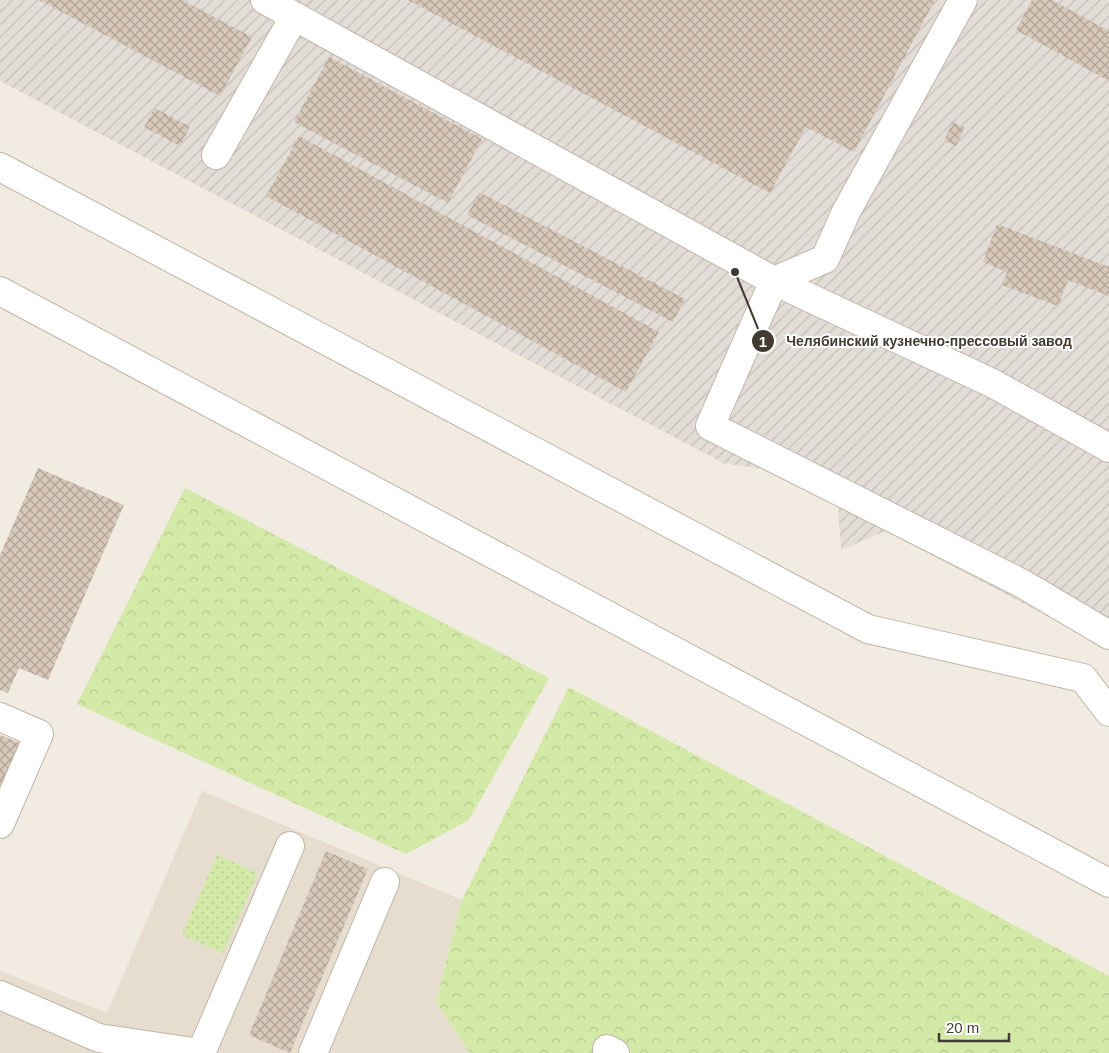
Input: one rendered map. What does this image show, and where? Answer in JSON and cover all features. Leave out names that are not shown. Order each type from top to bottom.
[{"type":"lane","points":[[265,0],[774,281],[992,383],[1109,448]]},
{"type":"lane","points":[[963,0],[846,212],[825,259],[774,281],[710,426],[1023,584],[1109,635]]},
{"type":"lane","points":[[216,155],[294,17]]},
{"type":"lane","points":[[0,167],[868,629],[1083,678],[1109,712]]},
{"type":"lane","points":[[0,291],[1109,883]]},
{"type":"lane","points":[[0,717],[39,734],[0,824]]},
{"type":"lane","points":[[0,995],[99,1038],[200,1053],[290,846]]},
{"type":"lane","points":[[313,1053],[384,882]]},
{"type":"shaded area","points":[[0,0],[1109,0],[1109,649],[886,531],[841,550],[838,507],[761,469],[723,463],[0,81]]},
{"type":"shaded area","points":[[202,791],[462,900],[436,1002],[470,1053],[0,1053],[0,971],[107,1013]]},
{"type":"green space","points":[[185,488],[549,678],[469,820],[406,854],[77,704]]},
{"type":"green space","points":[[569,687],[1109,976],[1109,1053],[470,1053],[436,1002],[462,900]]},
{"type":"green space","points":[[217,855],[258,873],[223,953],[182,935]]},
{"type":"building","points":[[39,0],[182,0],[252,37],[220,96]]},
{"type":"building","points":[[408,0],[935,0],[854,152],[806,127],[770,193]]},
{"type":"building","points":[[1032,0],[1052,0],[1109,31],[1109,81],[1016,30]]},
{"type":"building","points":[[329,57],[482,139],[448,203],[294,122]]},
{"type":"building","points":[[155,108],[190,127],[180,146],[144,127]]},
{"type":"building","points":[[953,122],[965,128],[956,146],[944,140]]},
{"type":"building","points":[[299,136],[659,332],[626,392],[266,196]]},
{"type":"building","points":[[479,192],[685,299],[673,322],[467,215]]},
{"type":"building","points":[[997,224],[1109,267],[1109,296],[1068,280],[1058,306],[1002,285],[1007,272],[983,262]]},
{"type":"building","points":[[38,468],[124,505],[48,680],[19,668],[8,693],[0,690],[0,555]]},
{"type":"building","points":[[0,735],[22,744],[0,795]]},
{"type":"building","points":[[326,851],[368,869],[290,1053],[249,1035]]},
{"type":"place","name":"Челябинский кузнечно-прессовый завод","points":[[735,272]]}]
